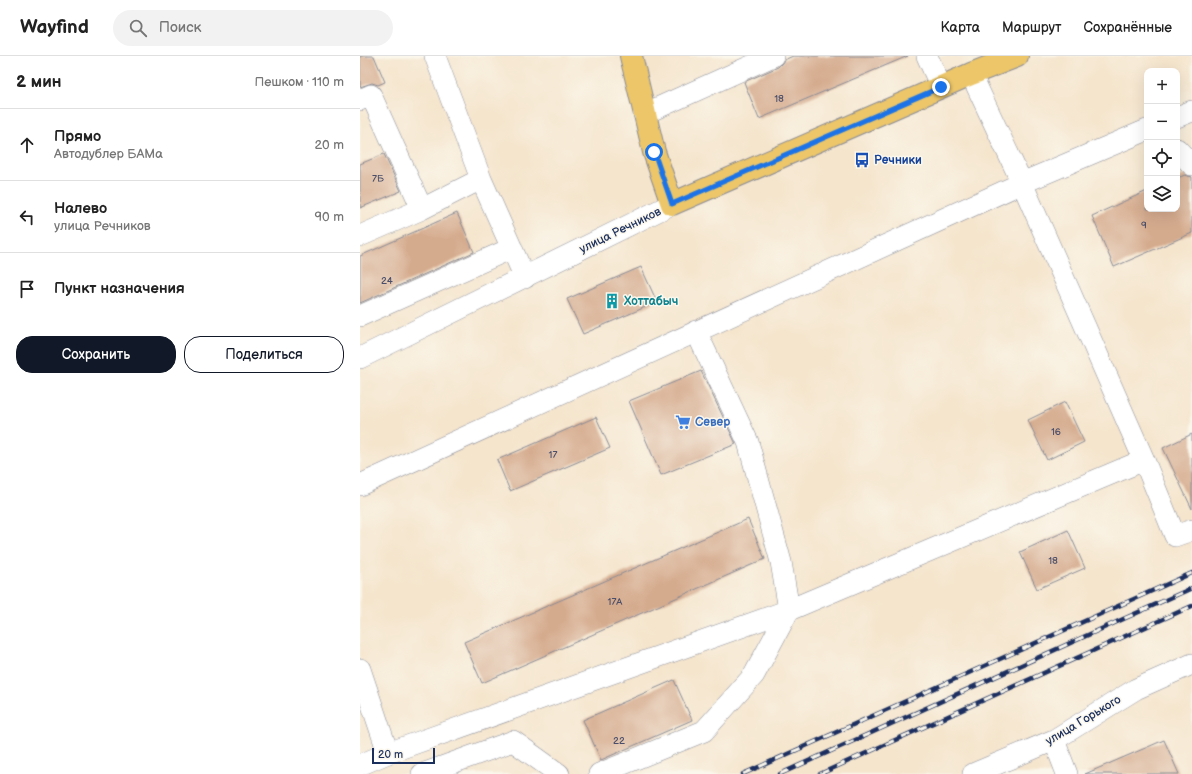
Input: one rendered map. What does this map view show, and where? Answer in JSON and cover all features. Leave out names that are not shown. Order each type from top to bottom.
[{"type":"main road","points":[[631,56],[654,152],[672,204]]},
{"type":"main road","name":"улица Речников","points":[[672,204],[971,74],[1017,56]]},
{"type":"street","points":[[435,56],[481,179],[525,278]]},
{"type":"street","points":[[644,114],[773,56]]},
{"type":"street","points":[[927,56],[941,87]]},
{"type":"street","points":[[971,74],[1022,183],[1144,460],[1175,536],[1192,530]]},
{"type":"street","points":[[360,100],[371,95],[422,209]]},
{"type":"street","points":[[1180,116],[1192,111]]},
{"type":"street","points":[[360,485],[1022,183],[1144,131]]},
{"type":"street","points":[[1180,152],[1192,165]]},
{"type":"street","points":[[360,236],[422,209],[481,179]]},
{"type":"street","name":"улица Речников","points":[[360,358],[525,278],[672,204]]},
{"type":"street","points":[[360,316],[512,248]]},
{"type":"street","points":[[599,774],[704,731],[754,675],[789,610],[781,562],[748,442],[696,331]]},
{"type":"street","points":[[360,765],[388,753],[789,610],[1144,460]]},
{"type":"street","name":"улица Горького","points":[[973,774],[1054,740],[1136,689],[1192,664]]},
{"type":"street","points":[[360,669],[388,753]]},
{"type":"street","points":[[1054,740],[1067,774]]},
{"type":"street","points":[[422,774],[513,741],[559,774]]},
{"type":"building","points":[[360,56],[374,56],[385,82],[378,85],[372,83],[360,87]]},
{"type":"building","points":[[793,56],[908,56],[759,119],[744,82],[778,67],[784,60]]},
{"type":"building","points":[[384,154],[401,191],[360,208],[360,164]]},
{"type":"building","points":[[1185,175],[1192,177],[1192,233],[1114,267],[1092,216],[1144,192],[1144,212],[1180,212],[1180,177]]},
{"type":"building","points":[[457,213],[474,252],[360,303],[360,256]]},
{"type":"building","name":"Хоттабыч","points":[[641,267],[657,302],[583,334],[567,299]]},
{"type":"building","name":"Север","points":[[701,371],[736,444],[661,475],[629,401]]},
{"type":"building","points":[[1065,402],[1084,442],[1047,460],[1028,420]]},
{"type":"building","points":[[596,417],[610,448],[510,491],[497,460]]},
{"type":"building","points":[[1192,434],[1192,509],[1163,448]]},
{"type":"building","points":[[748,519],[765,559],[482,683],[464,642]]},
{"type":"building","points":[[1068,530],[1085,568],[1037,589],[1020,552]]},
{"type":"building","points":[[674,680],[692,720],[601,760],[583,720]]},
{"type":"building","points":[[1164,740],[1179,774],[1085,774]]},
{"type":"railway","points":[[743,774],[1192,573]]},
{"type":"railway","points":[[780,774],[1192,588]]},
{"type":"railway","points":[[820,774],[1192,606]]},
{"type":"place","name":"Речники","points":[[862,160]]},
{"type":"place","name":"Хоттабыч","points":[[612,301]]},
{"type":"place","name":"Север","points":[[683,422]]},
{"type":"route","points":[[654,152],[672,204],[941,87]]}]
